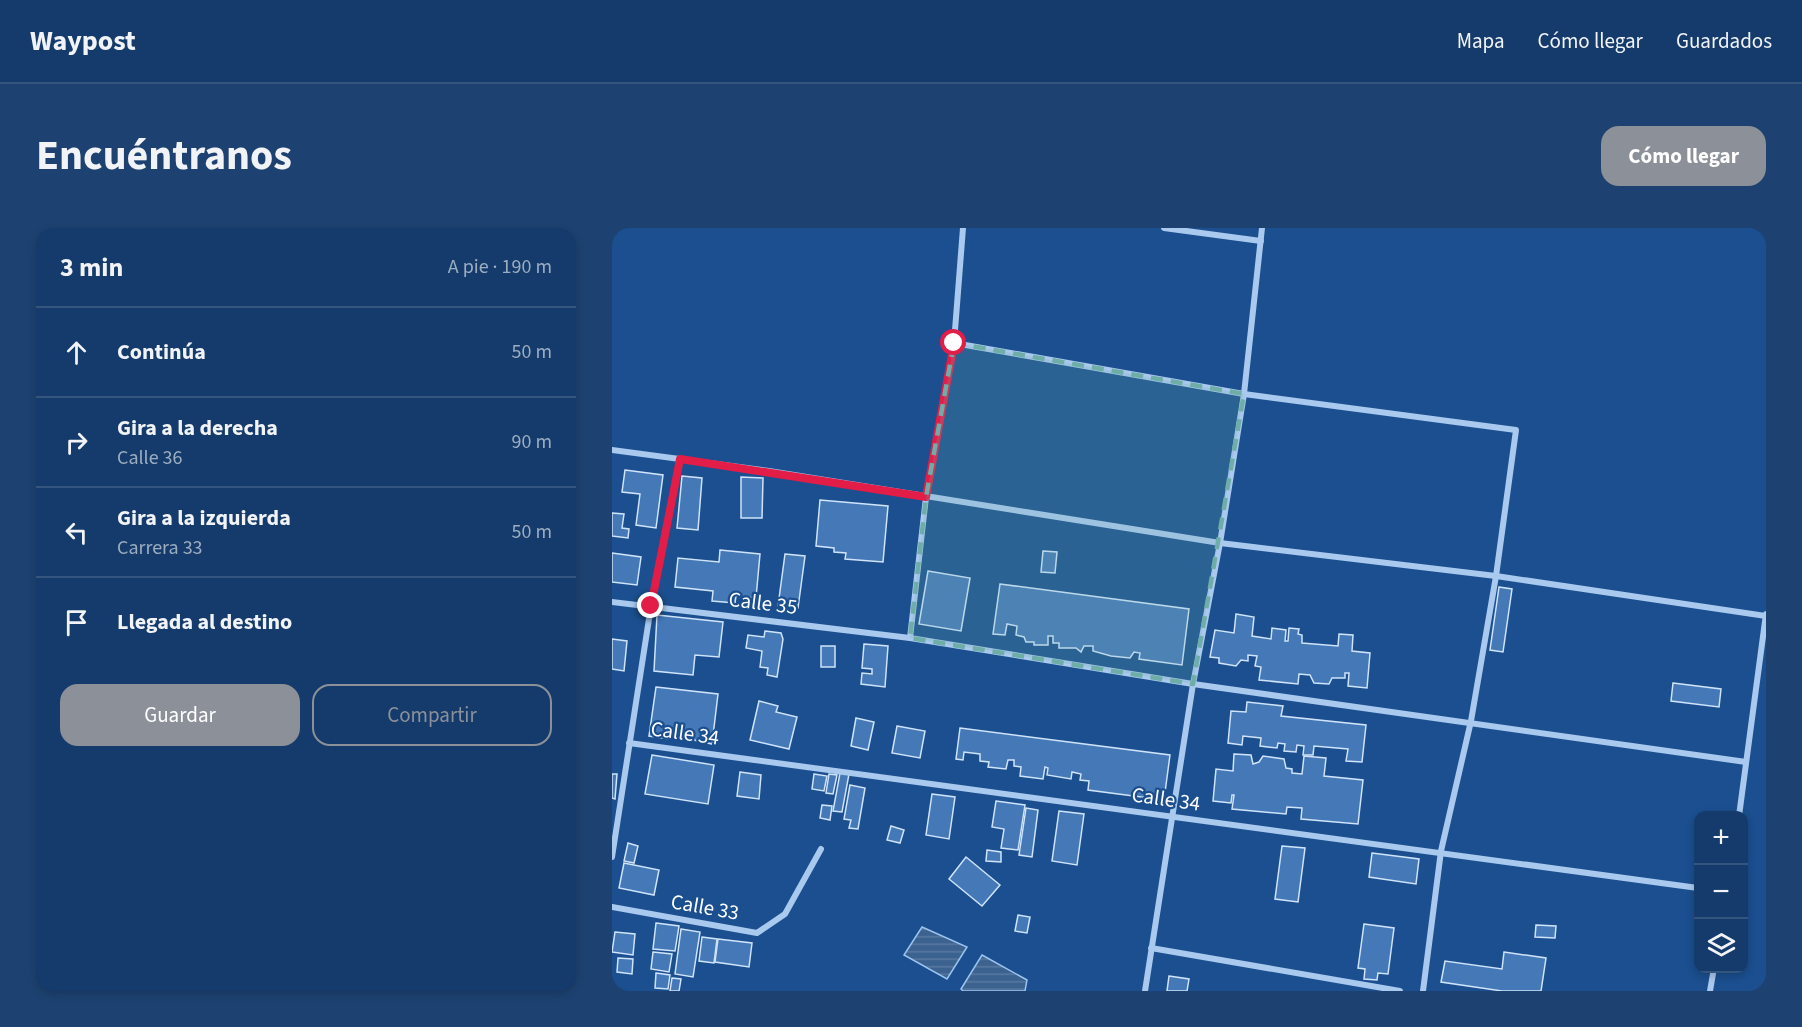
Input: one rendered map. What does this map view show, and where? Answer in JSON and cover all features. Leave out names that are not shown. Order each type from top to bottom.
[{"type":"street","points":[[910,638],[926,497],[954,343],[963,228]]},
{"type":"street","points":[[1164,228],[1261,241]]},
{"type":"street","points":[[1145,991],[1171,816],[1244,394],[1262,228]]},
{"type":"street","points":[[954,343],[1244,394],[1515,430],[1496,576],[1471,721],[1441,851],[1423,991]]},
{"type":"street","points":[[612,450],[1220,543],[1496,576],[1766,614],[1740,811]]},
{"type":"street","points":[[612,857],[651,606],[680,459]]},
{"type":"street","name":"Calle 35","points":[[612,602],[910,638],[1193,684],[1471,721],[1746,762]]},
{"type":"street","name":"Calle 34","points":[[629,743],[1441,851],[1694,887]]},
{"type":"street","name":"Calle 33","points":[[612,907],[757,933],[785,914],[821,849]]},
{"type":"street","points":[[1151,948],[1400,991]]},
{"type":"street","points":[[1710,991],[1713,973]]},
{"type":"highlighted area","points":[[954,343],[1244,394],[1193,684],[910,638],[926,497]]},
{"type":"water","points":[[922,927],[967,947],[947,979],[904,955]]},
{"type":"water","points":[[982,955],[1027,980],[1025,991],[963,991],[961,989]]},
{"type":"building","points":[[625,470],[663,475],[656,528],[636,525],[640,494],[622,492]]},
{"type":"building","points":[[682,476],[702,478],[698,530],[677,528]]},
{"type":"building","points":[[741,477],[763,478],[762,518],[741,518]]},
{"type":"building","points":[[820,500],[888,506],[883,562],[845,559],[846,553],[834,552],[834,548],[816,546]]},
{"type":"building","points":[[612,513],[624,514],[622,528],[629,529],[628,538],[612,536]]},
{"type":"building","points":[[720,550],[760,554],[756,598],[736,596],[735,603],[712,601],[713,591],[675,587],[678,558],[719,562]]},
{"type":"building","points":[[1043,551],[1057,552],[1055,573],[1041,572]]},
{"type":"building","points":[[612,553],[641,557],[637,585],[612,582]]},
{"type":"building","points":[[785,554],[805,556],[798,608],[778,606]]},
{"type":"building","points":[[928,571],[970,578],[961,631],[919,624]]},
{"type":"building","points":[[1000,584],[1189,609],[1182,665],[1139,659],[1140,653],[1134,652],[1130,658],[1111,656],[1093,651],[1093,646],[1084,646],[1081,652],[1076,648],[1059,648],[1059,643],[1053,643],[1053,636],[1048,636],[1048,645],[1034,645],[1034,642],[1026,642],[1024,637],[1016,635],[1017,626],[1007,624],[1005,635],[993,634]]},
{"type":"building","points":[[1499,587],[1512,589],[1503,652],[1490,650]]},
{"type":"building","points":[[1236,614],[1254,617],[1252,636],[1271,639],[1272,628],[1286,630],[1285,641],[1288,641],[1289,628],[1299,629],[1298,634],[1302,635],[1302,643],[1338,646],[1339,634],[1353,635],[1352,651],[1370,653],[1367,688],[1348,686],[1349,673],[1345,673],[1345,678],[1332,678],[1329,684],[1314,683],[1310,675],[1299,674],[1298,684],[1259,680],[1261,667],[1255,666],[1257,656],[1248,655],[1248,661],[1241,660],[1236,666],[1219,663],[1219,658],[1210,657],[1215,630],[1234,633]]},
{"type":"building","points":[[657,615],[723,622],[719,657],[695,655],[693,675],[654,671]]},
{"type":"building","points":[[765,631],[781,633],[783,639],[777,677],[767,675],[768,668],[760,667],[762,651],[746,648],[748,635],[764,637]]},
{"type":"building","points":[[612,639],[627,641],[624,671],[612,669]]},
{"type":"building","points":[[864,644],[888,646],[885,687],[861,684],[862,673],[872,674],[872,669],[862,668]]},
{"type":"building","points":[[821,646],[835,646],[835,667],[821,667]]},
{"type":"building","points":[[1673,683],[1721,689],[1719,707],[1671,701]]},
{"type":"building","points":[[656,687],[718,694],[712,744],[671,735],[670,739],[649,736]]},
{"type":"building","points":[[759,701],[778,706],[776,712],[797,717],[789,749],[750,740]]},
{"type":"building","points":[[1247,702],[1283,706],[1281,716],[1366,725],[1362,762],[1346,761],[1348,749],[1314,746],[1313,755],[1303,755],[1304,746],[1297,745],[1296,752],[1284,751],[1285,744],[1278,743],[1277,748],[1260,746],[1261,738],[1243,736],[1242,745],[1228,743],[1231,711],[1246,712]]},
{"type":"building","points":[[856,718],[874,722],[868,750],[851,746]]},
{"type":"building","points":[[897,726],[925,731],[920,758],[892,753]]},
{"type":"building","points":[[960,728],[1170,755],[1164,800],[1088,790],[1089,781],[1080,780],[1081,774],[1072,772],[1071,779],[1047,775],[1048,768],[1045,767],[1043,779],[1020,776],[1021,767],[1014,766],[1014,760],[1008,760],[1006,769],[988,767],[989,762],[980,761],[980,754],[964,752],[963,760],[956,759]]},
{"type":"building","points":[[1234,754],[1251,755],[1253,764],[1259,762],[1263,756],[1284,759],[1286,768],[1292,769],[1292,773],[1302,774],[1304,756],[1326,758],[1324,776],[1363,780],[1358,824],[1301,819],[1302,808],[1287,807],[1286,814],[1232,809],[1234,795],[1232,795],[1231,803],[1213,801],[1216,769],[1233,771]]},
{"type":"building","points":[[652,755],[714,765],[708,804],[645,794]]},
{"type":"building","points":[[740,772],[761,775],[759,799],[737,796]]},
{"type":"building","points":[[840,773],[849,774],[842,812],[833,811]]},
{"type":"building","points":[[612,774],[617,774],[615,799],[612,798]]},
{"type":"building","points":[[814,774],[827,776],[824,791],[812,789]]},
{"type":"building","points":[[829,774],[837,775],[833,794],[826,793]]},
{"type":"building","points":[[850,785],[865,788],[858,829],[849,828],[851,820],[844,819]]},
{"type":"building","points":[[932,794],[955,797],[949,839],[926,835]]},
{"type":"building","points":[[996,801],[1025,805],[1018,850],[1001,848],[1004,829],[992,827]]},
{"type":"building","points":[[822,805],[832,806],[830,820],[820,818]]},
{"type":"building","points":[[1026,808],[1038,810],[1032,857],[1019,855]]},
{"type":"building","points":[[1059,811],[1084,814],[1077,865],[1052,861]]},
{"type":"building","points":[[891,826],[904,830],[900,843],[887,840]]},
{"type":"building","points":[[628,843],[638,846],[634,863],[624,861]]},
{"type":"building","points":[[1282,846],[1305,848],[1298,902],[1275,899]]},
{"type":"building","points":[[987,850],[1001,852],[1001,862],[986,861]]},
{"type":"building","points":[[1372,853],[1419,859],[1416,884],[1369,877]]},
{"type":"building","points":[[966,857],[1000,885],[982,906],[949,879]]},
{"type":"building","points":[[624,863],[659,870],[654,895],[619,888]]},
{"type":"building","points":[[1018,915],[1030,917],[1027,933],[1015,931]]},
{"type":"building","points":[[656,923],[679,926],[675,951],[653,949]]},
{"type":"building","points":[[1364,924],[1394,928],[1388,974],[1378,973],[1377,980],[1364,979],[1365,969],[1358,968]]},
{"type":"building","points":[[1536,925],[1556,926],[1555,938],[1535,937]]},
{"type":"building","points":[[681,929],[700,932],[693,977],[675,974]]},
{"type":"building","points":[[615,932],[635,934],[633,955],[612,952]]},
{"type":"building","points":[[702,937],[717,939],[714,963],[699,961]]},
{"type":"building","points":[[718,939],[752,943],[749,967],[715,962]]},
{"type":"building","points":[[653,952],[672,954],[669,972],[651,969]]},
{"type":"building","points":[[1504,952],[1546,958],[1541,991],[1502,991],[1441,982],[1445,961],[1502,969]]},
{"type":"building","points":[[618,958],[633,959],[632,974],[617,972]]},
{"type":"building","points":[[656,973],[670,975],[668,989],[655,988]]},
{"type":"building","points":[[1169,976],[1189,979],[1187,991],[1167,991]]},
{"type":"building","points":[[672,978],[681,979],[679,991],[670,991]]},
{"type":"route","points":[[651,606],[680,459],[926,497],[954,343]]}]
